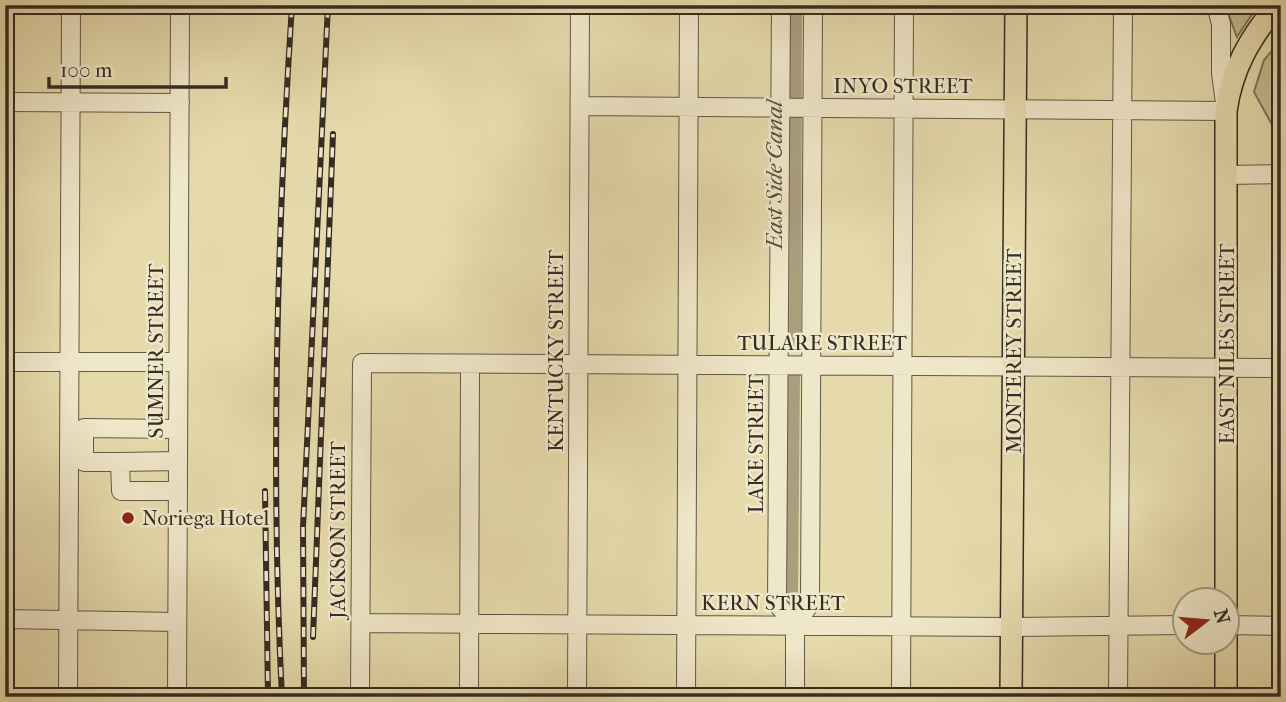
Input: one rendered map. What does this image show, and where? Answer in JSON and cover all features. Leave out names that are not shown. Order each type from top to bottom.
[{"type":"main road","name":"MONTEREY STREET","points":[[1012,697],[1016,5]]},
{"type":"main road","name":"EAST NILES STREET","points":[[1227,586],[1226,111],[1233,75],[1254,34],[1278,5]]},
{"type":"main road","name":"EAST NILES STREET","points":[[1226,697],[1227,656]]},
{"type":"street","points":[[68,697],[71,5]]},
{"type":"street","name":"SUMNER STREET","points":[[177,697],[180,5]]},
{"type":"street","name":"KENTUCKY STREET","points":[[577,697],[580,5]]},
{"type":"street","points":[[686,697],[685,365],[689,5]]},
{"type":"street","name":"LAKE STREET","points":[[781,5],[778,604],[795,625]]},
{"type":"street","points":[[795,697],[795,625],[810,604],[813,5]]},
{"type":"street","points":[[901,697],[904,5]]},
{"type":"street","points":[[1118,697],[1123,5]]},
{"type":"street","points":[[1216,5],[1221,24],[1221,73],[1226,111]]},
{"type":"street","points":[[5,103],[180,103]]},
{"type":"street","name":"INYO STREET","points":[[580,106],[1226,111]]},
{"type":"street","points":[[1226,175],[1281,174]]},
{"type":"street","points":[[5,362],[178,362]]},
{"type":"street","name":"TULARE STREET","points":[[362,363],[1281,368]]},
{"type":"street","name":"JACKSON STREET","points":[[360,697],[362,363]]},
{"type":"street","points":[[469,697],[470,364]]},
{"type":"street","points":[[178,429],[84,428],[84,462],[178,461]]},
{"type":"street","points":[[120,462],[121,491],[178,491]]},
{"type":"street","points":[[5,619],[177,622]]},
{"type":"street","name":"KERN STREET","points":[[361,623],[1170,625]]},
{"type":"street","points":[[1240,625],[1281,626]]},
{"type":"shaded area","points":[[1225,5],[1258,5],[1237,37]]},
{"type":"shaded area","points":[[1277,45],[1281,52],[1281,141],[1254,92],[1264,60]]},
{"type":"waterway","name":"East Side Canal","points":[[795,345],[796,5]]},
{"type":"waterway","name":"East Side Canal","points":[[792,599],[794,375]]},
{"type":"railway","points":[[282,697],[276,524],[277,351],[282,178],[292,5]]},
{"type":"railway","points":[[304,697],[303,527],[328,5]]},
{"type":"railway","points":[[313,637],[333,134]]},
{"type":"railway","points":[[265,491],[268,697]]},
{"type":"place","name":"Noriega Hotel","points":[[128,518]]}]
